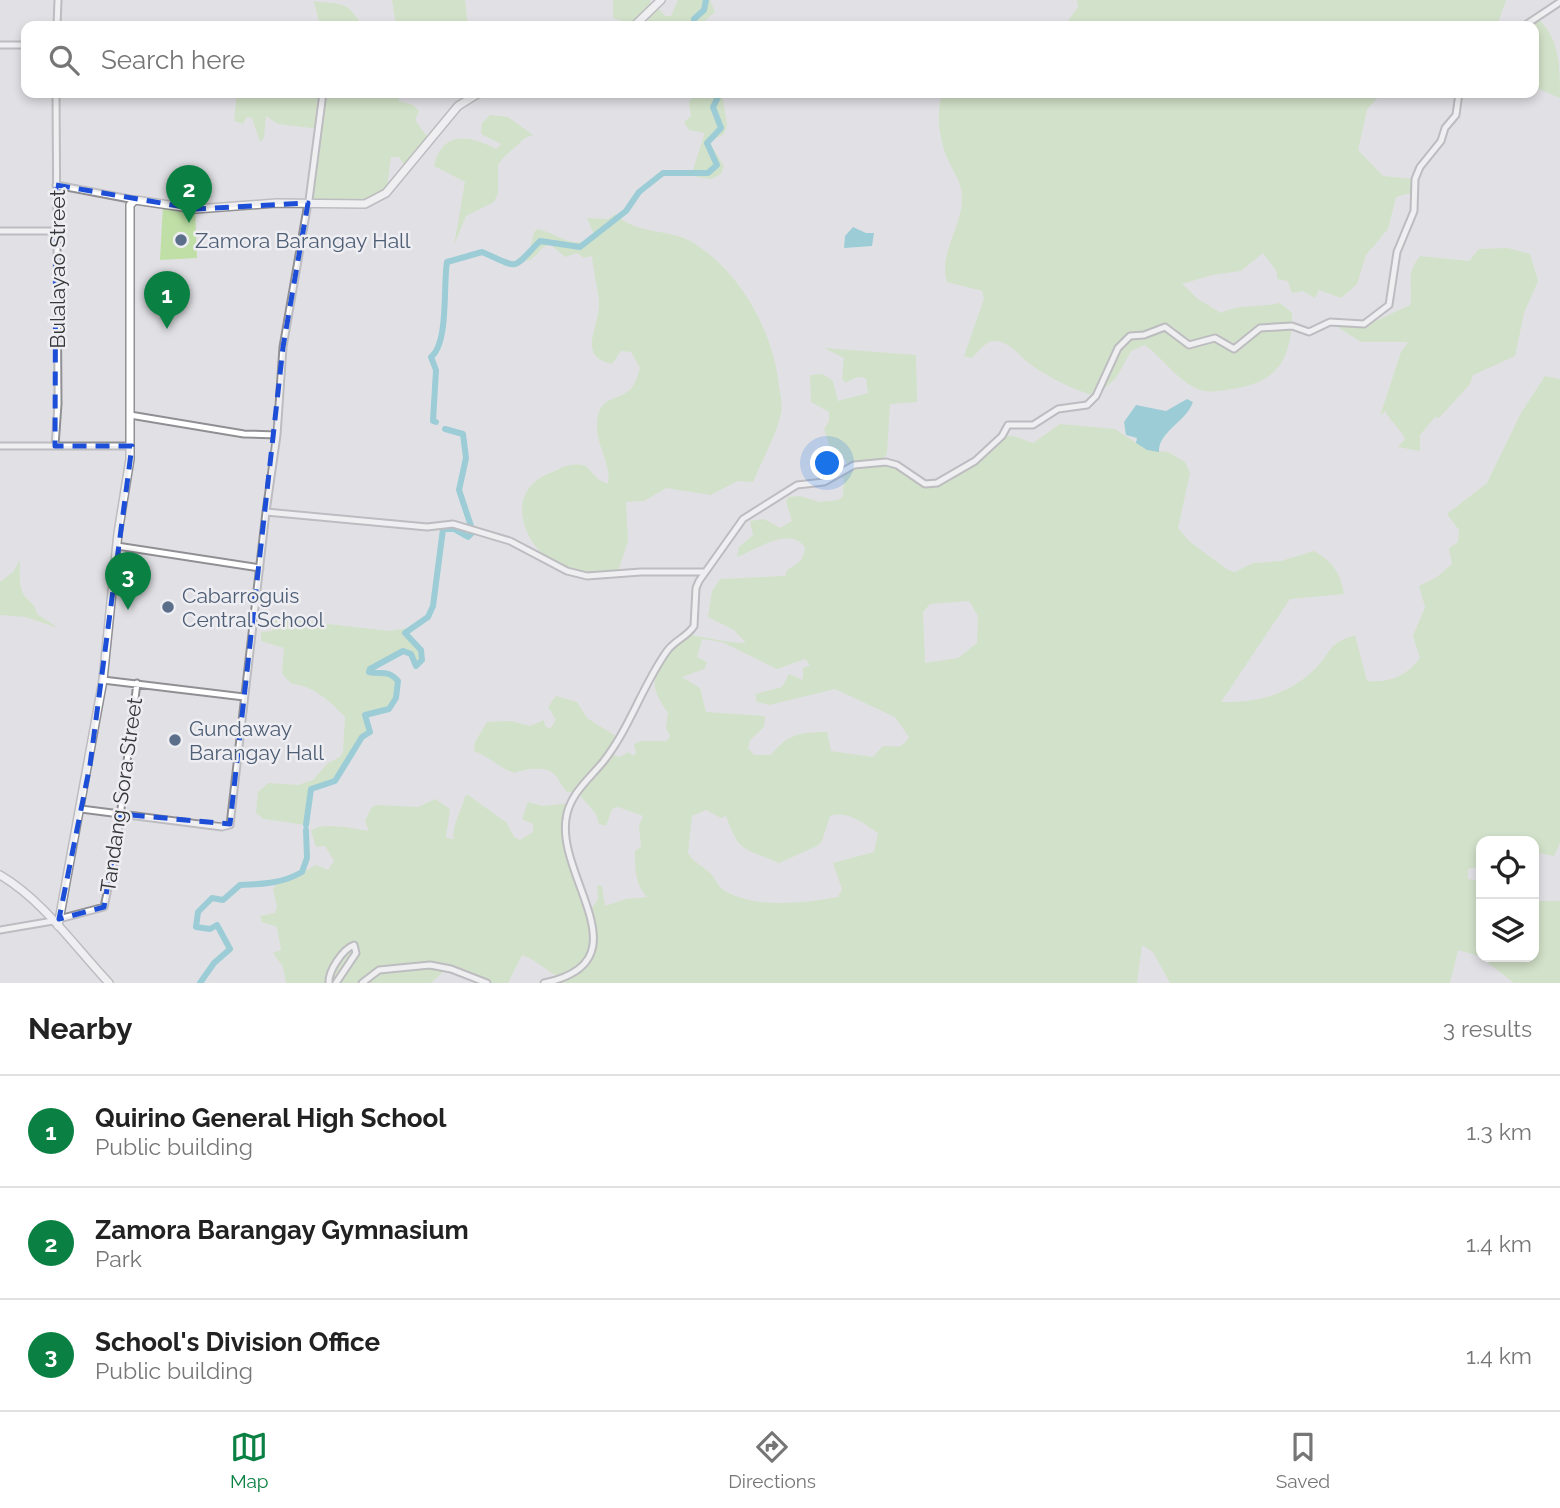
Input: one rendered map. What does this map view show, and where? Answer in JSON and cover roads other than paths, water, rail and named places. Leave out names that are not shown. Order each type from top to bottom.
[{"type":"main road","points":[[639,21],[661,0]]},
{"type":"main road","points":[[56,920],[81,809],[103,680],[130,446],[130,205],[135,200],[196,209],[309,201],[365,204],[386,193],[458,106],[471,98]]},
{"type":"main road","points":[[0,875],[56,920],[109,983]]},
{"type":"street","points":[[57,21],[58,0]]},
{"type":"street","points":[[1532,21],[1560,2]]},
{"type":"street","points":[[0,46],[21,46]]},
{"type":"street","name":"Bulalayao Street","points":[[55,446],[58,404],[56,98]]},
{"type":"street","points":[[81,809],[222,827],[230,824],[277,435],[283,348],[309,201],[322,98]]},
{"type":"street","points":[[544,983],[565,978],[579,970],[591,955],[593,947],[590,912],[566,852],[566,817],[570,803],[613,749],[668,650],[694,626],[696,588],[722,551],[735,526],[797,485],[824,481],[854,465],[892,462],[925,484],[937,483],[975,461],[1002,436],[1008,425],[1033,425],[1058,409],[1087,405],[1096,396],[1118,348],[1130,335],[1144,335],[1165,327],[1189,345],[1215,338],[1234,349],[1260,328],[1292,326],[1309,332],[1330,322],[1368,322],[1389,305],[1397,252],[1414,211],[1415,179],[1420,167],[1441,141],[1445,128],[1456,115],[1458,98]]},
{"type":"street","points":[[57,185],[135,200]]},
{"type":"street","points":[[0,231],[57,231]]},
{"type":"street","points":[[130,415],[244,434],[277,435]]},
{"type":"street","points":[[0,446],[130,446]]},
{"type":"street","points":[[266,512],[427,527],[453,524],[523,545],[558,567],[587,576],[641,572],[706,572]]},
{"type":"street","points":[[117,546],[260,568]]},
{"type":"street","points":[[103,680],[244,697]]},
{"type":"street","name":"Tandang Sora Street","points":[[56,920],[104,906],[120,814],[137,683]]},
{"type":"street","points":[[0,930],[56,920]]},
{"type":"street","points":[[329,983],[330,974],[349,947],[354,945],[356,953],[336,983]]},
{"type":"street","points":[[362,983],[380,970],[430,965],[447,967],[487,983]]},
{"type":"water","points":[[853,227],[866,233],[874,233],[872,246],[844,248],[845,236]]},
{"type":"water","points":[[1187,399],[1193,402],[1185,415],[1167,433],[1159,452],[1147,450],[1136,443],[1137,438],[1126,435],[1124,422],[1136,405],[1166,411]]},
{"type":"waterway","points":[[694,21],[704,10],[706,0]]},
{"type":"waterway","points":[[436,422],[433,421],[436,370],[431,357],[441,339],[447,262],[482,252],[515,264],[540,241],[580,247],[626,211],[639,192],[663,173],[708,173],[717,165],[707,143],[721,128],[713,107],[718,98]]},
{"type":"waterway","points":[[445,429],[463,434],[466,458],[459,490],[472,529]]},
{"type":"waterway","points":[[306,825],[311,789],[335,781],[362,737],[370,732],[365,715],[389,709],[396,698],[398,681],[388,674],[369,672],[370,669],[403,651],[411,654],[416,666],[422,660],[421,650],[405,633],[428,617],[433,606],[443,529],[454,529],[468,537],[472,533]]},
{"type":"waterway","points":[[200,983],[214,963],[230,949],[217,925],[210,929],[196,927],[198,912],[212,898],[223,900],[240,885],[279,881],[302,872],[307,858],[306,830]]},
{"type":"place","name":"Zamora Barangay Gymnasium","points":[[189,223]]},
{"type":"place","name":"Zamora Barangay Hall","points":[[181,240]]},
{"type":"place","name":"Quirino General High School","points":[[167,329]]},
{"type":"place","name":"Cabarroguis Central School","points":[[168,607]]},
{"type":"place","name":"School's Division Office","points":[[128,610]]},
{"type":"place","name":"Gundaway Barangay Hall","points":[[175,740]]}]
